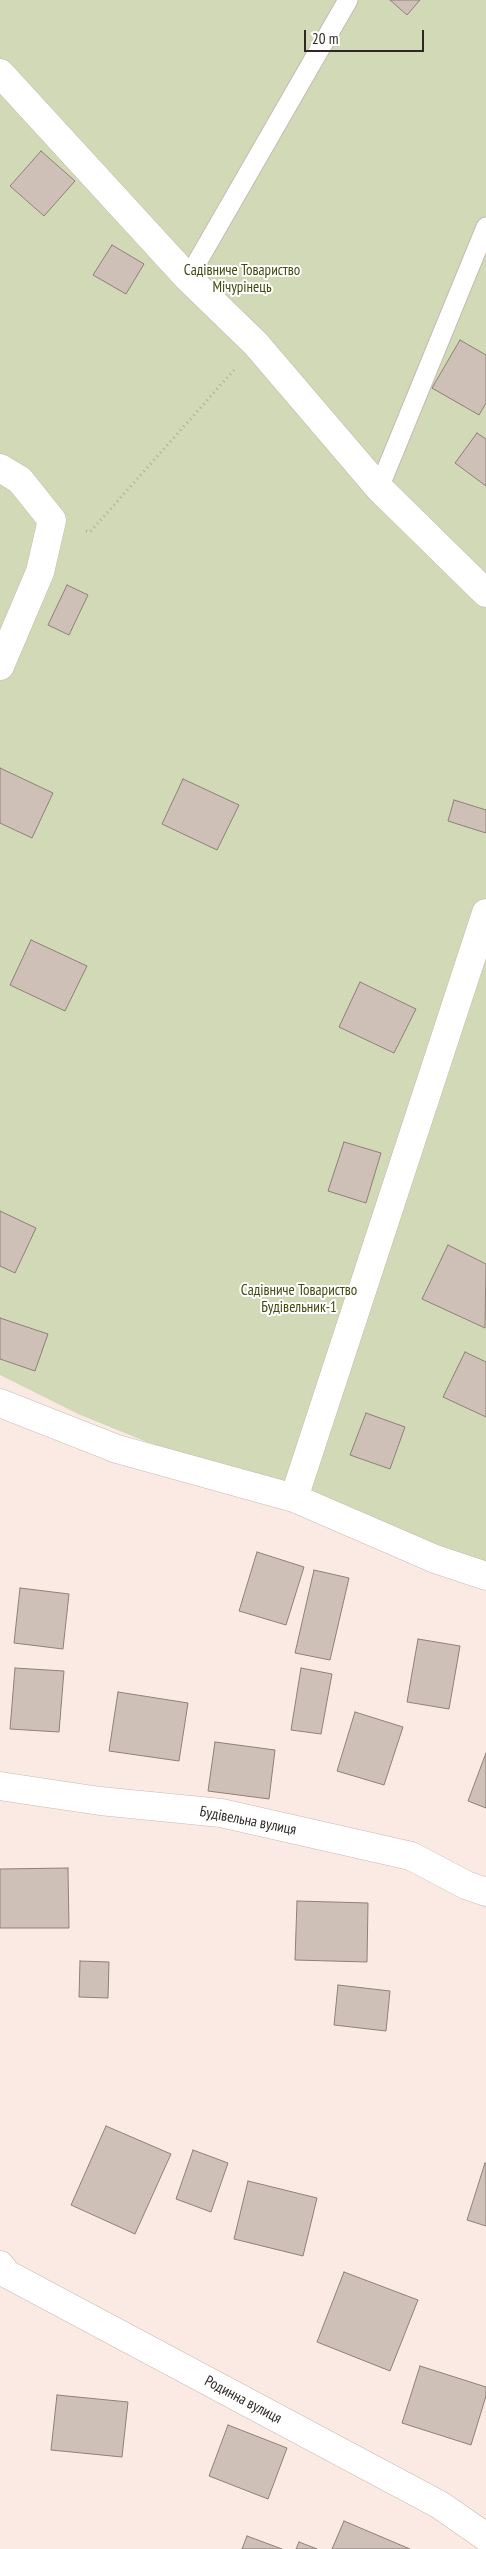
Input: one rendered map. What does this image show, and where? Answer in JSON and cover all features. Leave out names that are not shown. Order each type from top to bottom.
[{"type":"street","points":[[0,73],[188,278],[256,344],[379,488],[486,593]]},
{"type":"street","points":[[0,468],[20,480],[52,520],[40,572],[0,666]]},
{"type":"street","points":[[294,1498],[486,913]]},
{"type":"street","points":[[0,1403],[117,1448],[294,1498],[435,1559],[486,1576]]},
{"type":"street","name":"Будівельна вулиця","points":[[0,1786],[100,1801],[221,1813],[411,1856],[466,1885],[486,1892]]},
{"type":"street","name":"Родинна вулиця","points":[[0,2265],[7,2274],[440,2505],[486,2537]]},
{"type":"lane","points":[[188,278],[348,0]]},
{"type":"lane","points":[[379,488],[486,228]]},
{"type":"path","points":[[52,520],[90,532],[256,344]]},
{"type":"green space","name":"Садівниче Товариство Мічурінець","points":[[0,0],[486,0],[486,1580],[78,1414],[0,1375]]},
{"type":"building","points":[[390,0],[420,0],[407,15]]},
{"type":"building","points":[[41,151],[75,181],[44,216],[10,186]]},
{"type":"building","points":[[112,245],[144,264],[126,294],[93,275]]},
{"type":"building","points":[[460,340],[486,355],[486,403],[479,415],[432,388]]},
{"type":"building","points":[[477,433],[486,439],[486,486],[455,463]]},
{"type":"building","points":[[67,585],[88,595],[69,635],[48,625]]},
{"type":"building","points":[[0,768],[53,793],[32,838],[0,823]]},
{"type":"building","points":[[183,779],[239,805],[217,850],[162,824]]},
{"type":"building","points":[[454,800],[486,810],[486,833],[448,821]]},
{"type":"building","points":[[31,940],[87,966],[65,1011],[10,985]]},
{"type":"building","points":[[360,982],[416,1009],[394,1053],[339,1027]]},
{"type":"building","points":[[344,1142],[381,1153],[366,1203],[328,1191]]},
{"type":"building","points":[[0,1211],[36,1228],[15,1273],[0,1266]]},
{"type":"building","points":[[448,1245],[486,1264],[485,1328],[422,1299]]},
{"type":"building","points":[[0,1318],[48,1334],[35,1371],[0,1359]]},
{"type":"building","points":[[465,1352],[486,1362],[486,1417],[443,1397]]},
{"type":"building","points":[[366,1413],[405,1427],[390,1469],[350,1455]]},
{"type":"building","points":[[257,1552],[304,1567],[286,1625],[239,1611]]},
{"type":"building","points":[[314,1570],[349,1578],[330,1660],[295,1653]]},
{"type":"building","points":[[20,1588],[69,1594],[63,1649],[14,1643]]},
{"type":"building","points":[[418,1639],[460,1646],[449,1709],[407,1702]]},
{"type":"building","points":[[15,1668],[64,1671],[59,1732],[10,1729]]},
{"type":"building","points":[[301,1668],[332,1674],[321,1734],[291,1730]]},
{"type":"building","points":[[118,1692],[188,1703],[179,1761],[109,1751]]},
{"type":"building","points":[[355,1712],[403,1727],[384,1785],[337,1771]]},
{"type":"building","points":[[215,1742],[275,1750],[269,1799],[208,1791]]},
{"type":"building","points":[[486,1753],[486,1808],[468,1801]]},
{"type":"building","points":[[68,1868],[69,1928],[0,1928],[0,1869]]},
{"type":"building","points":[[297,1901],[368,1903],[367,1962],[295,1960]]},
{"type":"building","points":[[80,1961],[109,1962],[108,1998],[79,1997]]},
{"type":"building","points":[[338,1985],[390,1991],[386,2031],[334,2025]]},
{"type":"building","points":[[106,2126],[171,2154],[135,2234],[71,2205]]},
{"type":"building","points":[[193,2150],[228,2163],[211,2212],[176,2199]]},
{"type":"building","points":[[486,2164],[486,2226],[467,2220]]},
{"type":"building","points":[[248,2181],[317,2198],[303,2256],[234,2239]]},
{"type":"building","points":[[344,2272],[418,2300],[390,2371],[317,2342]]},
{"type":"building","points":[[420,2366],[486,2387],[486,2396],[471,2445],[402,2423]]},
{"type":"building","points":[[57,2395],[128,2402],[122,2457],[51,2450]]},
{"type":"building","points":[[228,2425],[287,2448],[268,2499],[209,2476]]},
{"type":"building","points":[[344,2521],[410,2549],[332,2549]]},
{"type":"building","points":[[247,2536],[282,2549],[242,2549]]},
{"type":"building","points":[[299,2542],[317,2549],[296,2549]]},
{"type":"park label","name":"Садівниче Товариство Будівельник-1","points":[[299,1300]]}]
